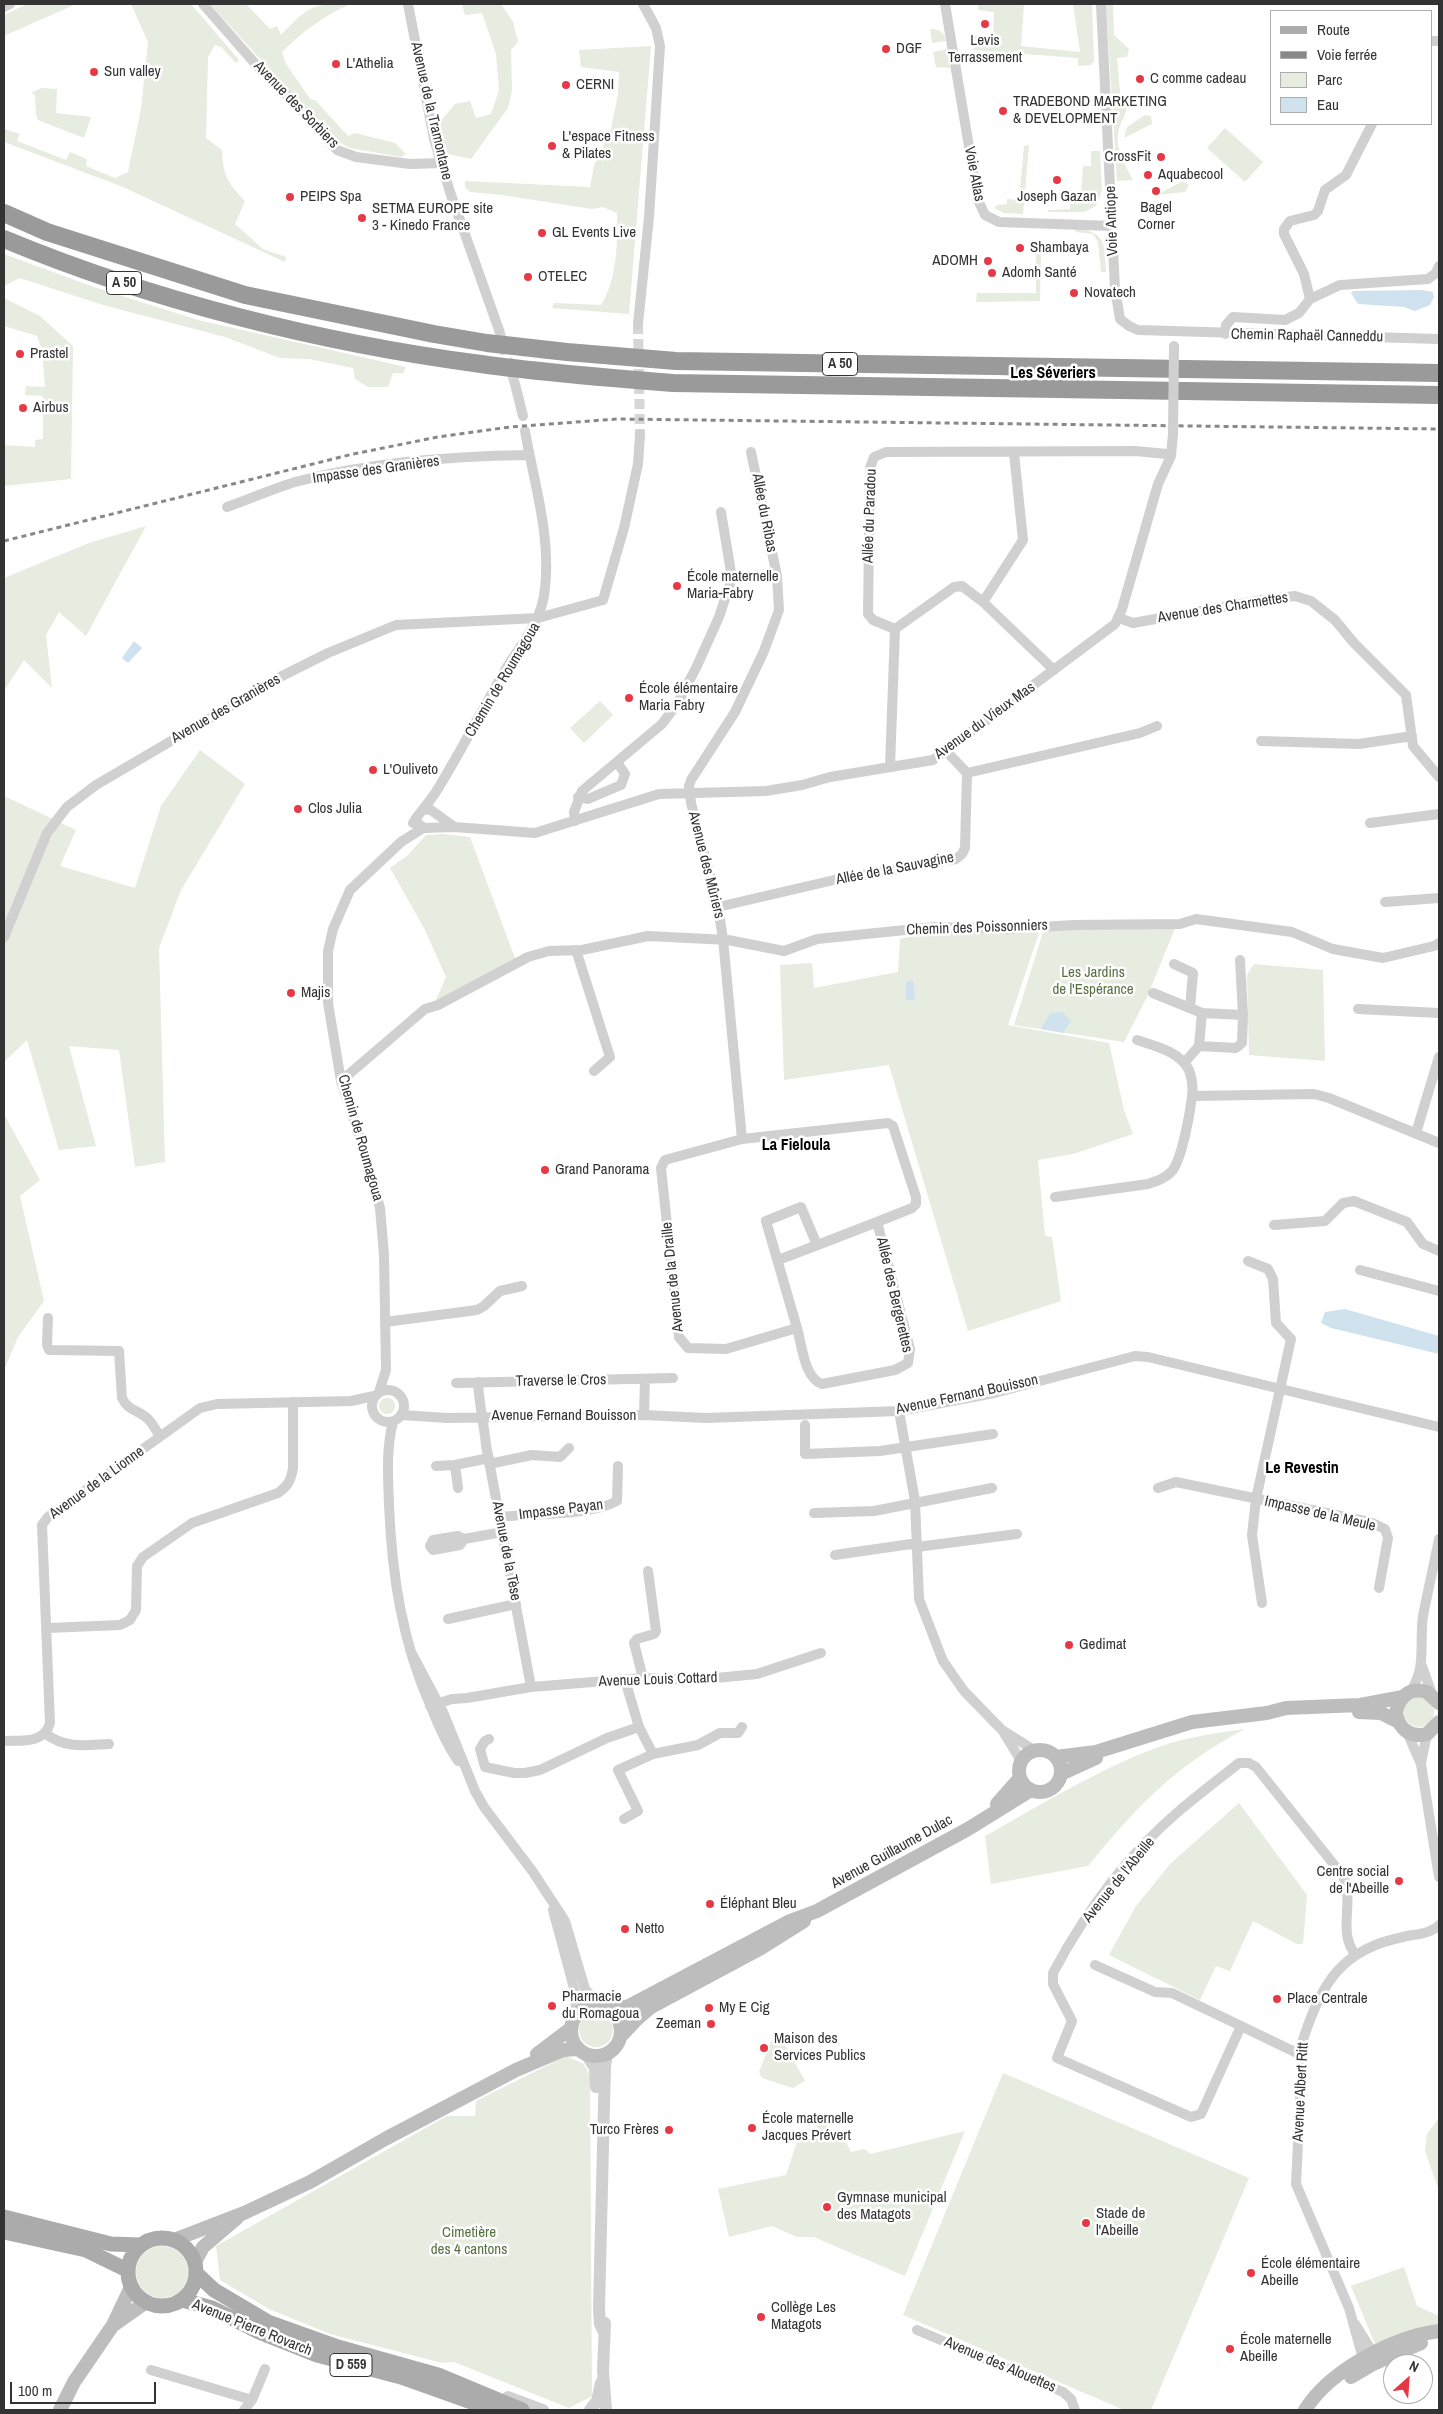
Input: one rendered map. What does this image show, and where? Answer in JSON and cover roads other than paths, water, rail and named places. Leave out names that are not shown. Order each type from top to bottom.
[{"type":"highway","name":"A 50","points":[[4,213],[47,232],[246,295],[434,334],[568,352],[676,361],[1439,373]]},
{"type":"highway","name":"A 50","points":[[4,239],[128,284],[247,318],[335,339],[427,356],[566,374],[673,383],[1439,395]]},
{"type":"main road","name":"Avenue Guillaume Dulac","points":[[1034,1750],[1046,1750],[1056,1757],[1096,1752],[1179,1724],[1204,1720],[1267,1713],[1286,1708],[1360,1705],[1422,1690],[1436,1698]]},
{"type":"main road","points":[[1407,1694],[1398,1704],[1398,1722],[1407,1732],[1413,1735],[1427,1734],[1439,1722]]},
{"type":"main road","name":"Avenue Guillaume Dulac","points":[[1267,1713],[1286,1717],[1373,1711],[1398,1722]]},
{"type":"main road","name":"Avenue Guillaume Dulac","points":[[605,2008],[629,2006],[744,1951],[790,1921],[814,1912],[985,1818],[1031,1790],[1044,1792],[1050,1790],[1059,1781],[1061,1774],[1090,1760],[1126,1749],[1204,1720]]},
{"type":"main road","points":[[1031,1790],[1020,1778],[1021,1761],[1034,1750]]},
{"type":"main road","points":[[1056,1757],[1061,1774]]},
{"type":"main road","name":"Avenue Guillaume Dulac","points":[[985,1818],[1020,1778]]},
{"type":"main road","name":"Avenue Guillaume Dulac","points":[[620,2037],[637,2019],[651,2008],[744,1951]]},
{"type":"main road","points":[[4,2217],[111,2244],[140,2245],[156,2238],[174,2240],[244,2213],[310,2182],[384,2139],[516,2070],[563,2050],[582,2052],[593,2056],[607,2054],[613,2049],[620,2037],[619,2022],[605,2008],[586,2007],[576,2015],[570,2029],[516,2070]]},
{"type":"main road","points":[[570,2029],[572,2039],[582,2052]]},
{"type":"main road","points":[[131,2287],[146,2302],[164,2306],[182,2300],[192,2288],[203,2246],[244,2213]]},
{"type":"main road","points":[[4,2232],[86,2250],[128,2270]]},
{"type":"main road","points":[[174,2240],[189,2251],[196,2268]]},
{"type":"main road","points":[[60,2410],[74,2382],[113,2326],[131,2287],[128,2270],[131,2256],[140,2245]]},
{"type":"main road","name":"Avenue Pierre Rovarch","points":[[196,2268],[214,2290],[268,2322],[338,2347],[455,2381],[522,2410]]},
{"type":"main road","name":"Avenue Pierre Rovarch","points":[[182,2300],[212,2308],[286,2344],[347,2364],[401,2377],[494,2410]]},
{"type":"main road","points":[[113,2326],[146,2302]]},
{"type":"main road","points":[[1305,2410],[1370,2358],[1419,2335],[1439,2331]]},
{"type":"main road","points":[[1370,2358],[1439,2338]]},
{"type":"street","points":[[4,7],[10,4]]},
{"type":"street","name":"Avenue des Sorbiers","points":[[203,4],[337,150],[356,157],[410,164],[441,163]]},
{"type":"street","name":"Avenue de la Tramontane","points":[[408,4],[434,139],[499,330]]},
{"type":"street","points":[[638,324],[649,217],[660,46],[656,28],[643,4]]},
{"type":"street","name":"Voie Atlas","points":[[944,4],[978,200],[985,214],[999,222],[1112,226]]},
{"type":"street","name":"Voie Antiope","points":[[1101,4],[1113,208],[1112,226],[1116,304],[1120,319],[1128,326],[1138,330],[1174,331]]},
{"type":"street","points":[[1310,299],[1304,274],[1284,234],[1284,229],[1290,221],[1314,215],[1318,211],[1325,190],[1346,175],[1371,125]]},
{"type":"street","points":[[1225,334],[1226,324],[1233,317],[1285,320],[1299,313],[1310,299],[1340,285],[1428,279],[1436,273],[1439,266]]},
{"type":"street","points":[[1119,618],[1158,484],[1171,456],[1174,434],[1174,331]]},
{"type":"street","name":"Chemin Raphaël Canneddu","points":[[1174,331],[1439,339]]},
{"type":"street","points":[[515,384],[523,416]]},
{"type":"street","points":[[525,431],[543,521],[545,544],[546,586],[538,618]]},
{"type":"street","name":"Chemin de Roumagoua","points":[[431,812],[438,789],[538,618],[603,600],[634,482],[638,464],[640,436]]},
{"type":"street","name":"Allée du Ribas","points":[[690,792],[691,780],[735,712],[764,651],[779,610],[777,576],[751,452]]},
{"type":"street","name":"Allée du Paradou","points":[[895,629],[873,620],[868,614],[870,468],[874,457],[886,452],[1135,452],[1167,454],[1171,456]]},
{"type":"street","points":[[983,602],[1023,540],[1014,453]]},
{"type":"street","name":"Impasse des Granières","points":[[227,507],[293,483],[353,470],[480,456],[529,455]]},
{"type":"street","points":[[575,821],[574,812],[582,790],[662,724],[677,704],[719,617],[732,578],[721,512]]},
{"type":"street","points":[[890,767],[895,629],[958,586],[965,587],[983,602],[1054,670]]},
{"type":"street","name":"Avenue des Charmettes","points":[[1119,618],[1133,623],[1294,596],[1311,601],[1335,620],[1354,643],[1406,695],[1413,746],[1439,777]]},
{"type":"street","name":"Avenue des Granières","points":[[4,937],[47,833],[67,807],[96,785],[282,676],[328,653],[396,625],[538,618]]},
{"type":"street","name":"Avenue du Vieux Mas","points":[[426,827],[454,827],[535,833],[640,798],[690,792],[766,790],[802,785],[830,776],[933,760],[947,752],[1106,631],[1119,618]]},
{"type":"street","points":[[947,752],[967,773],[1140,733],[1157,726]]},
{"type":"street","points":[[1262,741],[1359,744],[1412,736]]},
{"type":"street","points":[[578,797],[588,799],[621,785],[625,774],[617,762]]},
{"type":"street","name":"Allée de la Sauvagine","points":[[718,907],[834,880],[956,859],[965,848],[967,773]]},
{"type":"street","name":"Avenue des Mûriers","points":[[690,792],[718,907],[723,939]]},
{"type":"street","points":[[419,812],[431,812],[435,823],[426,827],[418,824],[416,818],[419,812]]},
{"type":"street","name":"Avenue du Vieux Mas","points":[[431,812],[454,827]]},
{"type":"street","points":[[1370,823],[1439,814]]},
{"type":"street","name":"Chemin de Roumagoua","points":[[401,842],[416,818]]},
{"type":"street","name":"Chemin de Roumagoua","points":[[377,1394],[386,1370],[384,1255],[380,1208],[363,1147],[341,1081],[328,1003],[328,951],[333,929],[350,890],[401,842],[426,827]]},
{"type":"street","points":[[1385,902],[1439,898]]},
{"type":"street","name":"Chemin des Poissonniers","points":[[341,1081],[425,1009],[438,1005],[528,957],[549,951],[576,950],[648,936],[723,939],[784,951],[817,939],[935,927],[1007,928],[1180,924],[1196,919],[1292,932],[1333,949],[1384,958],[1434,946],[1439,942]]},
{"type":"street","points":[[723,939],[742,1139]]},
{"type":"street","points":[[576,950],[610,1057],[594,1071]]},
{"type":"street","points":[[1199,1046],[1236,1048],[1242,1043],[1243,1015],[1240,960]]},
{"type":"street","points":[[1174,964],[1192,973],[1190,1008]]},
{"type":"street","points":[[1154,993],[1202,1013],[1243,1015]]},
{"type":"street","points":[[1358,1010],[1439,1013]]},
{"type":"street","points":[[1184,1063],[1199,1046],[1202,1013]]},
{"type":"street","points":[[1055,1197],[1148,1184],[1160,1180],[1172,1171],[1178,1158],[1193,1096],[1191,1078],[1184,1063],[1167,1050],[1137,1040]]},
{"type":"street","points":[[1416,1133],[1439,1057]]},
{"type":"street","points":[[1193,1096],[1314,1094],[1329,1098],[1439,1143]]},
{"type":"street","name":"Avenue de la Draille","points":[[778,1260],[912,1208],[916,1204],[916,1197],[894,1126],[888,1123],[742,1139],[665,1160],[661,1168],[679,1337],[688,1348],[718,1350],[797,1328]]},
{"type":"street","points":[[1274,1225],[1325,1221],[1343,1204],[1354,1201],[1407,1222],[1423,1244],[1439,1250]]},
{"type":"street","points":[[797,1328],[766,1221],[801,1207],[817,1245]]},
{"type":"street","name":"Allée des Bergerettes","points":[[797,1328],[810,1374],[816,1382],[822,1384],[896,1370],[908,1363],[910,1349],[877,1222]]},
{"type":"street","points":[[1248,1260],[1268,1269],[1273,1279],[1276,1323],[1291,1339],[1256,1499],[1252,1535],[1262,1603]]},
{"type":"street","points":[[1360,1270],[1439,1290]]},
{"type":"street","points":[[385,1322],[476,1310],[484,1306],[500,1291],[522,1286]]},
{"type":"street","points":[[48,1318],[47,1345],[49,1350],[119,1351],[122,1398],[129,1409],[148,1419],[160,1436]]},
{"type":"street","name":"Avenue Fernand Bouisson","points":[[402,1415],[447,1418],[482,1416],[644,1416],[706,1418],[899,1411],[994,1393],[1135,1356],[1148,1357],[1439,1427]]},
{"type":"street","name":"Chemin de Roumagoua","points":[[386,1370],[397,1392]]},
{"type":"street","name":"Traverse le Cros","points":[[456,1383],[674,1378]]},
{"type":"street","points":[[644,1379],[644,1416]]},
{"type":"street","points":[[478,1382],[482,1416]]},
{"type":"street","points":[[372,1413],[371,1407],[377,1394],[391,1390],[397,1392],[404,1403],[402,1415],[393,1422],[388,1443],[392,1567],[410,1650],[484,1807],[533,1872],[565,1922],[585,1989],[605,2008]]},
{"type":"street","name":"Avenue de la Lionne","points":[[46,1734],[50,1724],[48,1628],[42,1525],[48,1517],[160,1436],[207,1405],[351,1400],[377,1394]]},
{"type":"street","points":[[351,1400],[372,1413],[380,1421],[388,1443]]},
{"type":"street","points":[[48,1628],[120,1625],[126,1623],[136,1610],[137,1566],[143,1557],[192,1523],[278,1493],[285,1488],[292,1478],[293,1468],[293,1402]]},
{"type":"street","name":"Avenue Fernand Bouisson","points":[[404,1403],[424,1415]]},
{"type":"street","points":[[899,1411],[915,1501],[920,1599],[943,1661],[964,1691],[1002,1730],[1021,1761]]},
{"type":"street","name":"Avenue de la Tèse","points":[[482,1416],[531,1687]]},
{"type":"street","points":[[380,1421],[393,1422]]},
{"type":"street","points":[[805,1425],[805,1454],[880,1451],[993,1434]]},
{"type":"street","points":[[436,1466],[532,1455],[560,1456],[569,1448]]},
{"type":"street","points":[[455,1465],[458,1488]]},
{"type":"street","name":"Impasse Payan","points":[[500,1517],[589,1509],[611,1504],[617,1501],[618,1466]]},
{"type":"street","points":[[1158,1488],[1176,1482],[1256,1499]]},
{"type":"street","points":[[814,1512],[874,1511],[915,1501],[992,1488]]},
{"type":"street","name":"Impasse de la Meule","points":[[1256,1499],[1370,1522],[1385,1529],[1388,1538],[1379,1588]]},
{"type":"street","points":[[464,1539],[503,1532]]},
{"type":"street","points":[[836,1555],[911,1544],[917,1547],[1017,1534]]},
{"type":"street","points":[[1436,1698],[1422,1666],[1421,1636],[1423,1616],[1439,1540]]},
{"type":"street","points":[[643,1678],[634,1644],[637,1640],[654,1634],[656,1631],[648,1572]]},
{"type":"street","points":[[448,1619],[516,1604]]},
{"type":"street","name":"Avenue Louis Cottard","points":[[434,1704],[452,1698],[464,1699],[531,1687],[643,1678],[696,1680],[748,1675],[821,1653]]},
{"type":"street","points":[[1407,1694],[1422,1666]]},
{"type":"street","points":[[625,1680],[639,1727],[653,1754]]},
{"type":"street","name":"Avenue Louis Cottard","points":[[439,1715],[464,1699]]},
{"type":"street","points":[[489,1739],[485,1741],[480,1750],[485,1767],[525,1773],[540,1770],[607,1738],[639,1727]]},
{"type":"street","points":[[624,1819],[638,1812],[618,1770],[653,1754],[698,1745],[720,1733],[738,1733],[742,1727]]},
{"type":"street","points":[[1002,1730],[1034,1750]]},
{"type":"street","points":[[1407,1732],[1420,1764],[1439,1877]]},
{"type":"street","points":[[4,1741],[35,1740],[46,1734],[56,1741],[69,1746],[109,1744]]},
{"type":"street","points":[[1420,1764],[1427,1734]]},
{"type":"street","name":"Avenue de l'Abeille","points":[[1241,2026],[1201,2114],[1191,2117],[1057,2058],[1072,2021],[1052,1979],[1067,1948],[1095,1904],[1133,1857],[1178,1812],[1240,1764],[1249,1763],[1256,1768],[1343,1876],[1349,1892],[1346,1939],[1355,1954]]},
{"type":"street","points":[[551,1902],[575,1992],[576,2015]]},
{"type":"street","name":"Avenue Albert Ritt","points":[[1370,2358],[1296,2184],[1303,2040],[1310,2019],[1331,1976],[1355,1954],[1377,1943],[1430,1931],[1439,1925]]},
{"type":"street","points":[[1095,1965],[1155,1992],[1172,1993],[1301,2055]]},
{"type":"street","points":[[582,2052],[595,2068],[598,2141],[602,2156]]},
{"type":"street","points":[[606,2410],[600,2291],[604,2066],[607,2054]]},
{"type":"street","name":"Avenue des Alouettes","points":[[917,2330],[1063,2392],[1071,2399],[1075,2410]]},
{"type":"street","points":[[244,2410],[252,2400],[265,2369]]},
{"type":"street","points":[[151,2370],[252,2400]]},
{"type":"street","points":[[590,2410],[597,2401],[603,2370]]},
{"type":"street","points":[[455,2381],[490,2390],[544,2410]]},
{"type":"water","points":[[1422,290],[1433,292],[1434,297],[1430,305],[1415,311],[1404,307],[1358,304],[1351,293],[1353,291]]},
{"type":"water","points":[[134,641],[142,648],[128,663],[122,658]]},
{"type":"water","points":[[910,980],[914,983],[915,1000],[906,1000],[906,983]]},
{"type":"water","points":[[1062,1012],[1071,1021],[1063,1033],[1041,1029],[1050,1013]]},
{"type":"water","points":[[1345,1309],[1439,1336],[1439,1354],[1331,1328],[1321,1323],[1325,1312]]},
{"type":"tunnel","points":[[638,324],[640,435]]},
{"type":"tunnel","points":[[499,330],[515,384]]},
{"type":"railway","points":[[4,541],[353,454],[438,437],[510,427],[617,419],[1439,429]]},
{"type":"place","name":"Levis Terrassement","points":[[985,24]]},
{"type":"place","name":"DGF","points":[[886,49]]},
{"type":"place","name":"L'Athelia","points":[[336,64]]},
{"type":"place","name":"Sun valley","points":[[94,72]]},
{"type":"place","name":"C comme cadeau","points":[[1140,79]]},
{"type":"place","name":"CERNI","points":[[566,85]]},
{"type":"place","name":"TRADEBOND MARKETING & DEVELOPMENT","points":[[1003,111]]},
{"type":"place","name":"L'espace Fitness & Pilates","points":[[552,146]]},
{"type":"place","name":"CrossFit","points":[[1161,157]]},
{"type":"place","name":"Aquabecool","points":[[1148,175]]},
{"type":"place","name":"Joseph Gazan","points":[[1057,180]]},
{"type":"place","name":"Bagel Corner","points":[[1156,191]]},
{"type":"place","name":"PEIPS Spa","points":[[290,197]]},
{"type":"place","name":"SETMA EUROPE site 3 - Kinedo France","points":[[362,218]]},
{"type":"place","name":"GL Events Live","points":[[542,233]]},
{"type":"place","name":"Shambaya","points":[[1020,248]]},
{"type":"place","name":"ADOMH","points":[[988,261]]},
{"type":"place","name":"Adomh Santé","points":[[992,273]]},
{"type":"place","name":"OTELEC","points":[[528,277]]},
{"type":"place","name":"Novatech","points":[[1074,293]]},
{"type":"place","name":"Prastel","points":[[20,354]]},
{"type":"place","name":"Airbus","points":[[23,408]]},
{"type":"place","name":"École maternelle Maria-Fabry","points":[[677,586]]},
{"type":"place","name":"École élémentaire Maria Fabry","points":[[629,698]]},
{"type":"place","name":"L'Ouliveto","points":[[373,770]]},
{"type":"place","name":"Clos Julia","points":[[298,809]]},
{"type":"place","name":"Majis","points":[[291,993]]},
{"type":"place","name":"Grand Panorama","points":[[545,1170]]},
{"type":"place","name":"Gedimat","points":[[1069,1645]]},
{"type":"place","name":"Centre social de l'Abeille","points":[[1399,1881]]},
{"type":"place","name":"Éléphant Bleu","points":[[710,1904]]},
{"type":"place","name":"Netto","points":[[625,1929]]},
{"type":"place","name":"Place Centrale","points":[[1277,1999]]},
{"type":"place","name":"Pharmacie du Romagoua","points":[[552,2006]]},
{"type":"place","name":"My E Cig","points":[[709,2008]]},
{"type":"place","name":"Zeeman","points":[[711,2024]]},
{"type":"place","name":"Maison des Services Publics","points":[[764,2048]]},
{"type":"place","name":"École maternelle Jacques Prévert","points":[[752,2128]]},
{"type":"place","name":"Turco Frères","points":[[669,2130]]},
{"type":"place","name":"Gymnase municipal des Matagots","points":[[827,2207]]},
{"type":"place","name":"Stade de l'Abeille","points":[[1086,2223]]},
{"type":"place","name":"École élémentaire Abeille","points":[[1251,2273]]},
{"type":"place","name":"Collège Les Matagots","points":[[761,2317]]},
{"type":"place","name":"École maternelle Abeille","points":[[1230,2349]]},
{"type":"district","name":"Les Séveriers","points":[[1053,374]]},
{"type":"district","name":"La Fieloula","points":[[796,1146]]},
{"type":"district","name":"Le Revestin","points":[[1302,1469]]},
{"type":"park label","name":"Les Jardins de l'Espérance","points":[[1093,982]]},
{"type":"park label","name":"Cimetière des 4 cantons","points":[[469,2242]]}]
